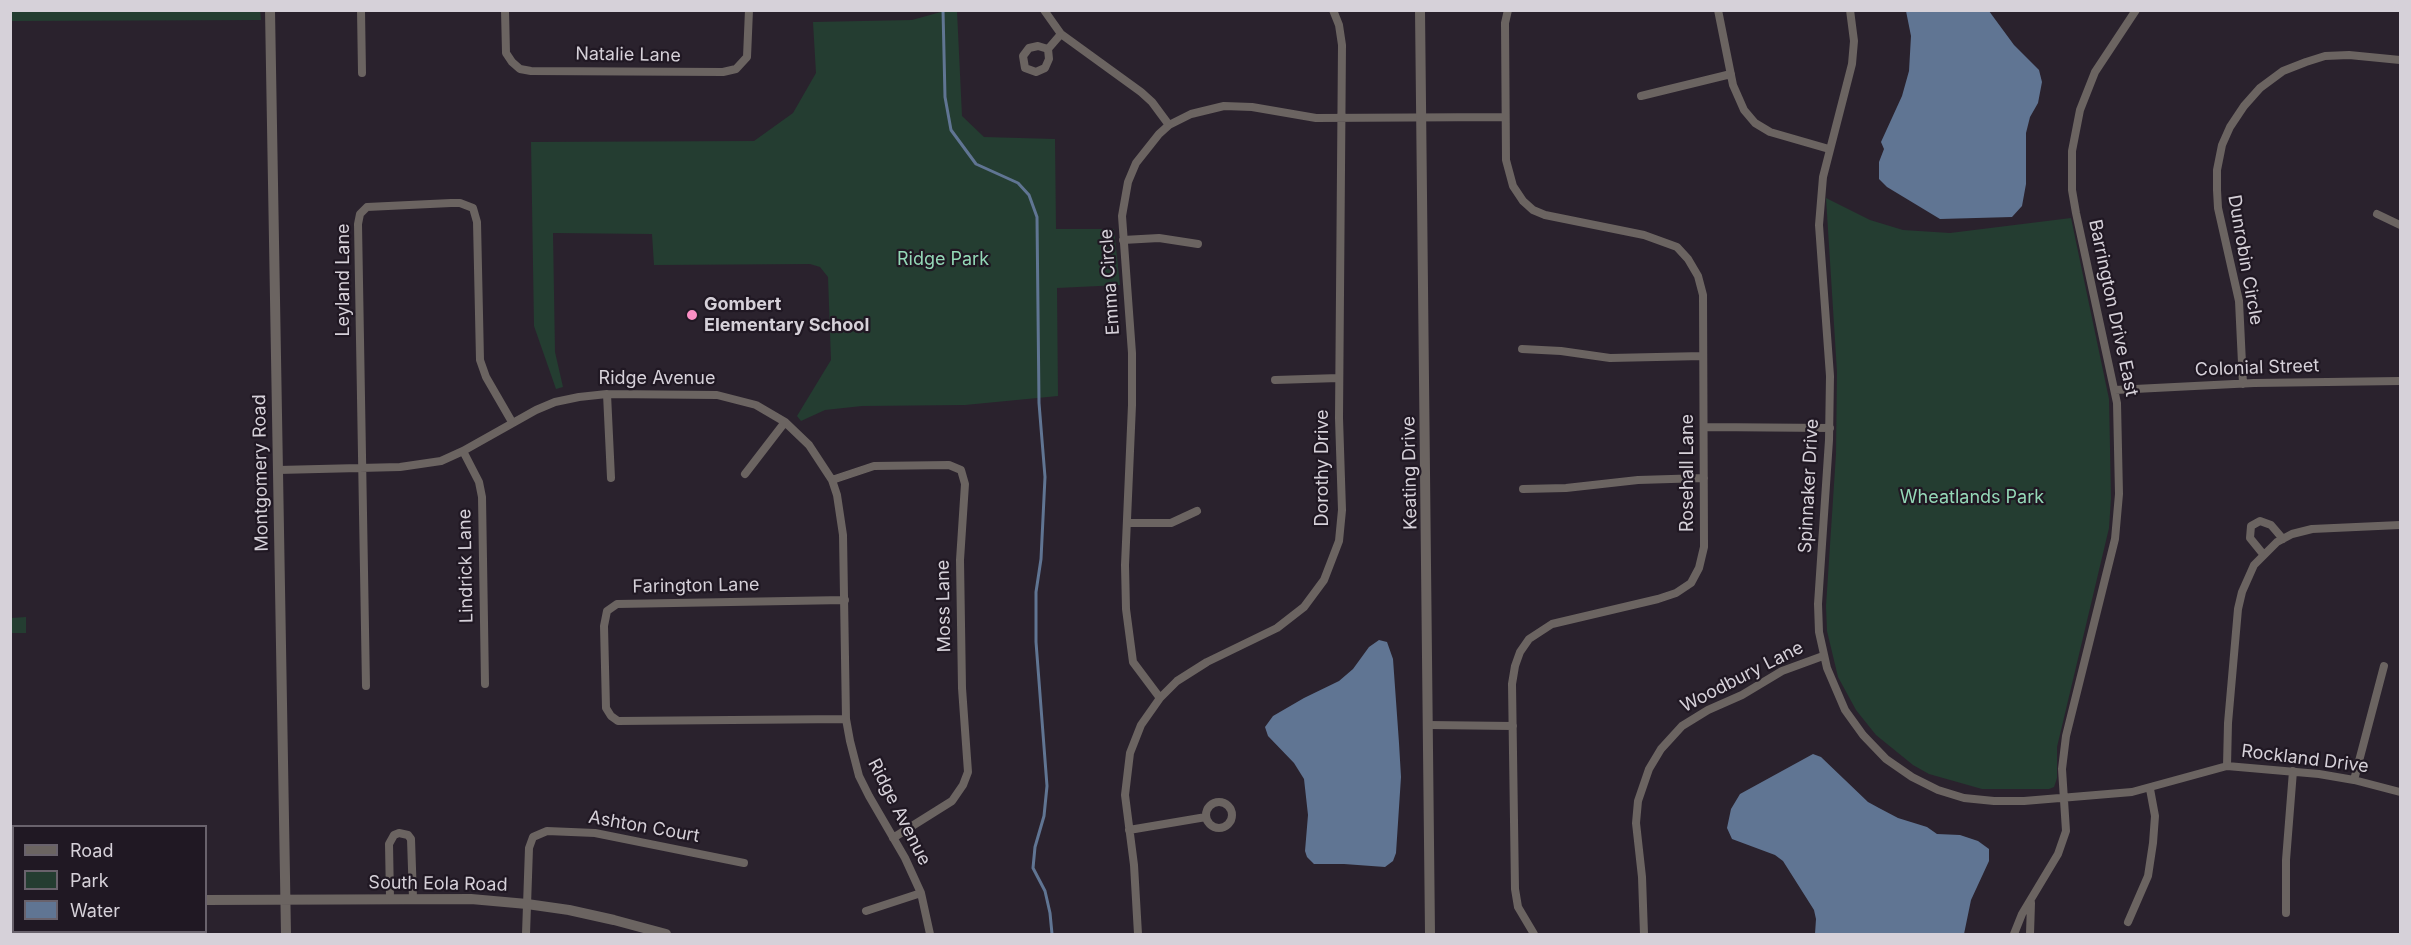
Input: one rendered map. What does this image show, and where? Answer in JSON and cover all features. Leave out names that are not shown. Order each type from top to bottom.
[{"type":"street","name":"Montgomery Road","points":[[270,10],[286,934]]},
{"type":"street","points":[[361,10],[362,73]]},
{"type":"street","name":"Natalie Lane","points":[[505,10],[505,49],[512,62],[520,69],[723,72],[736,69],[747,57],[749,10]]},
{"type":"street","points":[[1044,10],[1060,34],[1141,92],[1152,102],[1169,125]]},
{"type":"street","name":"Dorothy Drive","points":[[1138,934],[1125,795],[1130,753],[1141,724],[1160,698],[1177,681],[1192,671],[1277,628],[1304,607],[1324,580],[1339,541],[1341,525],[1339,378],[1343,117],[1341,34],[1333,10]]},
{"type":"street","name":"Keating Drive","points":[[1419,10],[1430,934]]},
{"type":"street","name":"Rosehall Lane","points":[[1508,10],[1506,23],[1506,160],[1509,175],[1523,201],[1533,210],[1545,215],[1663,240],[1677,247],[1688,259],[1698,276],[1703,295],[1704,547],[1699,568],[1691,583],[1676,593],[1658,600],[1552,624],[1537,632],[1520,652],[1515,666],[1512,684],[1515,889],[1518,907],[1534,934]]},
{"type":"street","points":[[1718,10],[1737,98],[1744,110],[1755,123],[1770,132],[1829,149]]},
{"type":"street","name":"Spinnaker Drive","points":[[1850,10],[1854,41],[1852,64],[1823,177],[1820,225],[1829,343],[1830,428],[1818,604],[1823,656],[1845,710],[1863,735],[1886,759],[1912,777],[1938,790],[1964,798],[1994,801],[2065,798]]},
{"type":"street","name":"Barrington Drive East","points":[[2014,934],[2022,914],[2031,902],[2063,842],[2066,831],[2062,769],[2066,736],[2115,539],[2119,494],[2118,412],[2076,213],[2072,190],[2072,151],[2080,110],[2095,72],[2136,10]]},
{"type":"street","points":[[1048,49],[1060,34]]},
{"type":"street","name":"Dunrobin Circle","points":[[2242,384],[2239,301],[2218,208],[2217,190],[2219,162],[2230,127],[2260,88],[2283,71],[2325,56],[2349,55],[2400,60]]},
{"type":"street","points":[[1641,96],[1731,74]]},
{"type":"street","name":"Emma Circle","points":[[1160,698],[1136,669],[1130,650],[1125,588],[1132,353],[1123,205],[1132,172],[1142,154],[1169,125],[1191,114],[1224,106],[1252,107],[1307,117],[1505,117]]},
{"type":"street","name":"Leyland Lane","points":[[366,686],[358,224],[360,214],[367,207],[460,203],[473,208],[477,222],[480,360],[486,377],[513,422]]},
{"type":"street","points":[[2377,214],[2400,225]]},
{"type":"street","points":[[1124,240],[1159,237],[1197,244]]},
{"type":"street","points":[[1522,349],[1561,351],[1610,358],[1703,356]]},
{"type":"street","points":[[1275,380],[1339,378]]},
{"type":"street","name":"Colonial Street","points":[[2115,390],[2242,384],[2400,381]]},
{"type":"street","name":"Ridge Avenue","points":[[278,470],[422,465],[463,452],[513,422],[555,402],[607,394],[717,395],[756,405],[785,422],[809,445],[832,480],[843,522],[846,718],[853,756],[860,776],[921,892],[930,934]]},
{"type":"street","points":[[607,394],[611,478]]},
{"type":"street","points":[[745,474],[785,422]]},
{"type":"street","points":[[1705,427],[1830,428]]},
{"type":"street","name":"Lindrick Lane","points":[[463,452],[477,477],[482,497],[485,684]]},
{"type":"street","name":"Moss Lane","points":[[832,480],[874,466],[948,465],[961,470],[965,484],[960,561],[962,696],[968,772],[963,785],[952,801],[893,838]]},
{"type":"street","points":[[1523,489],[1566,488],[1638,480],[1704,478]]},
{"type":"street","points":[[1127,523],[1171,523],[1197,511]]},
{"type":"street","points":[[2264,554],[2250,538],[2251,526],[2260,522],[2271,525],[2283,539]]},
{"type":"street","points":[[2228,766],[2227,731],[2238,609],[2248,576],[2264,554],[2283,539],[2312,529],[2400,525]]},
{"type":"street","name":"Farington Lane","points":[[844,600],[617,604],[607,611],[604,619],[604,637],[606,708],[611,717],[618,721],[846,718]]},
{"type":"street","name":"Woodbury Lane","points":[[1644,934],[1642,877],[1636,823],[1638,801],[1649,769],[1661,749],[1682,726],[1708,710],[1742,695],[1782,671],[1823,656]]},
{"type":"street","points":[[2354,780],[2384,666]]},
{"type":"street","points":[[1428,725],[1513,726]]},
{"type":"street","name":"Rockland Drive","points":[[2065,798],[2150,789],[2204,771],[2228,766],[2293,771],[2354,780],[2400,792]]},
{"type":"street","points":[[2286,913],[2286,860],[2293,771]]},
{"type":"street","points":[[2128,922],[2148,876],[2155,816],[2150,789]]},
{"type":"street","points":[[1129,830],[1206,817]]},
{"type":"street","name":"Ashton Court","points":[[526,934],[529,848],[533,837],[547,831],[595,833],[744,863]]},
{"type":"street","points":[[390,898],[389,844],[394,835],[399,833],[408,835],[411,839],[413,898]]},
{"type":"street","points":[[866,910],[921,892]]},
{"type":"street","name":"South Eola Road","points":[[207,900],[413,898],[527,903],[614,920],[666,934]]},
{"type":"street","name":"Barrington Drive East","points":[[2030,934],[2031,902]]},
{"type":"green space","points":[[11,10],[260,10],[261,20],[10,21]]},
{"type":"green space","name":"Ridge Park","points":[[948,10],[957,11],[962,116],[984,137],[1055,139],[1056,229],[1114,229],[1120,285],[1057,288],[1058,396],[965,405],[862,406],[825,410],[801,421],[797,416],[831,360],[828,277],[820,267],[810,264],[654,265],[652,234],[553,233],[555,352],[563,387],[556,389],[534,326],[531,142],[754,141],[793,113],[816,73],[813,22],[912,20]]},
{"type":"green space","name":"Wheatlands Park","points":[[1826,198],[1870,220],[1903,230],[1950,233],[2071,218],[2109,399],[2111,498],[2109,528],[2057,747],[2057,778],[2054,787],[2049,789],[1982,789],[1929,774],[1913,765],[1876,735],[1856,710],[1838,677],[1827,631],[1826,606],[1836,454],[1837,372]]},
{"type":"green space","points":[[26,617],[26,633],[11,633],[11,618]]},
{"type":"water","points":[[1906,11],[1989,11],[2014,45],[2039,70],[2042,82],[2038,103],[2030,117],[2026,133],[2026,184],[2022,206],[2012,217],[1940,219],[1887,187],[1879,179],[1879,162],[1884,149],[1881,142],[1902,96],[1909,71],[1911,36]]},
{"type":"water","points":[[1379,640],[1387,642],[1393,659],[1401,777],[1396,853],[1393,861],[1385,867],[1314,864],[1305,851],[1308,815],[1304,779],[1294,763],[1268,736],[1265,727],[1273,716],[1339,681],[1353,669],[1369,647]]},
{"type":"water","points":[[1813,754],[1821,757],[1868,802],[1879,808],[1898,818],[1927,827],[1937,834],[1960,835],[1978,841],[1989,849],[1989,861],[1971,900],[1964,934],[1815,934],[1814,910],[1783,861],[1775,855],[1732,839],[1727,828],[1731,809],[1740,794]]},
{"type":"waterway","points":[[943,10],[945,97],[951,130],[976,164],[1018,183],[1029,195],[1037,217],[1039,403],[1045,477],[1041,559],[1036,592],[1036,642],[1047,786],[1044,816],[1035,847],[1033,868],[1045,891],[1052,934]]},
{"type":"place","name":"Gombert Elementary School","points":[[692,315]]}]
